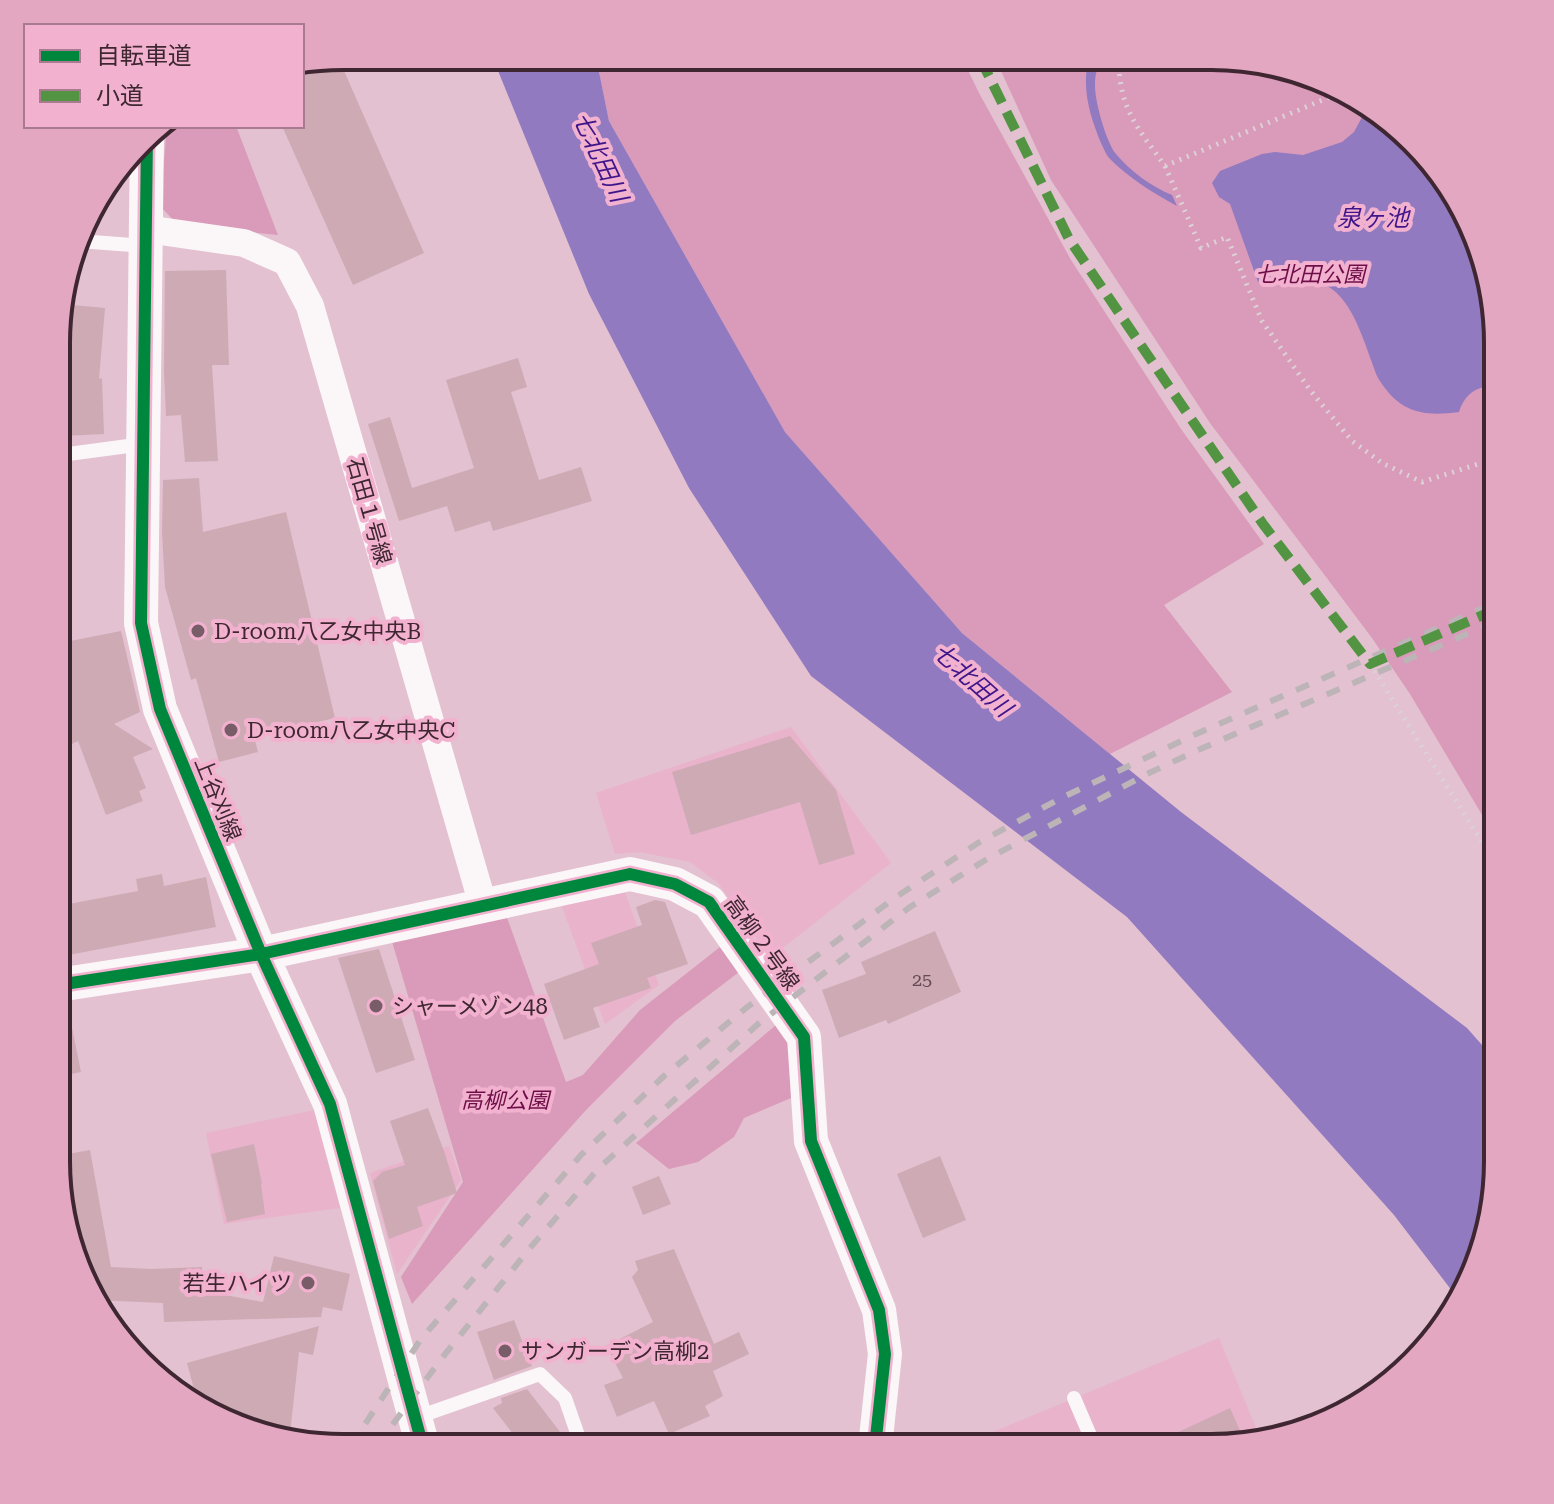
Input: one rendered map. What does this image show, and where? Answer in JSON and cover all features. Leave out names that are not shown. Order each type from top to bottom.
[{"type":"street","name":"上谷刈線","points":[[147,154],[141,623],[160,709],[261,954],[330,1104],[419,1433]]},
{"type":"street","name":"石田１号線","points":[[146,238],[244,243],[287,262],[310,306],[483,905]]},
{"type":"street","name":"高柳２号線","points":[[71,983],[261,954],[630,874],[675,884],[709,902],[804,1037],[811,1141],[879,1310],[885,1354],[877,1433]]},
{"type":"lane","points":[[90,241],[146,238]]},
{"type":"lane","points":[[70,454],[143,444]]},
{"type":"lane","points":[[419,1433],[540,1374],[565,1398],[577,1433]]},
{"type":"lane","points":[[1074,1398],[1089,1433]]},
{"type":"path","points":[[1118,71],[1124,105],[1165,166],[1201,248],[1227,237],[1262,321],[1310,390],[1352,441],[1382,463],[1422,482],[1483,462]]},
{"type":"path","points":[[1165,166],[1330,97]]},
{"type":"path","points":[[1370,664],[1483,844]]},
{"type":"shaded area","points":[[791,727],[891,863],[770,958],[718,883],[690,862],[640,852],[615,854],[596,793]]},
{"type":"shaded area","points":[[624,890],[659,985],[605,1024],[560,901]]},
{"type":"shaded area","points":[[315,1110],[340,1208],[224,1224],[206,1133]]},
{"type":"shaded area","points":[[449,1146],[461,1180],[397,1274],[370,1173]]},
{"type":"shaded area","points":[[1219,1338],[1257,1430],[1229,1433],[991,1433]]},
{"type":"green space","points":[[599,71],[968,71],[1071,260],[1181,429],[1264,544],[1164,605],[1232,692],[1110,754],[962,633],[785,432],[609,121]]},
{"type":"green space","name":"七北田公園","points":[[1001,71],[1229,71],[1282,79],[1332,98],[1363,116],[1404,150],[1428,177],[1447,206],[1470,255],[1479,290],[1483,325],[1483,817],[1410,694],[1372,638],[1210,423],[1051,180]]},
{"type":"green space","points":[[175,128],[237,128],[278,235],[177,224],[160,206],[166,135]]},
{"type":"green space","name":"高柳公園","points":[[505,912],[566,1082],[583,1075],[640,1010],[720,947],[739,972],[675,1021],[586,1110],[412,1304],[401,1277],[463,1182],[391,938]]},
{"type":"green space","points":[[782,1020],[790,1038],[791,1098],[744,1118],[734,1137],[698,1162],[669,1169],[636,1143]]},
{"type":"water","name":"七北田川","points":[[498,71],[599,71],[609,121],[785,432],[962,633],[1181,812],[1467,1028],[1483,1046],[1483,1179],[1479,1214],[1470,1249],[1451,1290],[1394,1215],[1127,917],[811,676],[689,488],[589,294]]},
{"type":"water","points":[[1087,71],[1097,71],[1096,99],[1112,148],[1135,172],[1172,195],[1177,206],[1133,179],[1106,154],[1093,122]]},
{"type":"water","name":"泉ヶ池","points":[[1363,116],[1404,150],[1428,177],[1447,206],[1470,255],[1479,290],[1483,325],[1483,387],[1465,400],[1459,412],[1433,414],[1412,410],[1394,398],[1378,378],[1357,323],[1336,292],[1322,284],[1304,281],[1283,287],[1271,280],[1258,282],[1230,204],[1219,197],[1212,183],[1220,171],[1262,154],[1303,155],[1342,142],[1354,132]]},
{"type":"building","points":[[344,71],[424,253],[353,285],[283,128],[304,128],[304,73]]},
{"type":"building","points":[[226,270],[229,365],[212,365],[218,461],[185,462],[181,415],[166,416],[165,271]]},
{"type":"building","points":[[72,305],[105,308],[99,379],[102,378],[104,434],[70,436]]},
{"type":"building","points":[[518,358],[527,387],[511,392],[539,480],[581,467],[592,501],[493,531],[490,521],[455,532],[447,506],[399,521],[368,424],[390,417],[412,488],[474,468],[446,380]]},
{"type":"building","points":[[199,478],[203,532],[286,512],[335,718],[254,737],[258,752],[219,762],[196,678],[191,680],[165,587],[163,480]]},
{"type":"building","points":[[121,631],[140,712],[114,724],[153,749],[133,757],[146,788],[139,791],[143,801],[106,815],[78,741],[70,745],[70,641]]},
{"type":"building","points":[[790,736],[836,790],[855,854],[819,865],[800,802],[691,835],[672,772]]},
{"type":"building","points":[[162,874],[164,886],[206,877],[216,927],[71,955],[71,904],[138,891],[136,879]]},
{"type":"building","points":[[655,900],[665,902],[688,964],[647,978],[651,988],[593,1008],[600,1027],[564,1040],[544,984],[599,964],[591,943],[642,925],[636,907]]},
{"type":"building","points":[[935,931],[961,992],[888,1024],[886,1020],[839,1038],[822,990],[866,974],[861,962]]},
{"type":"building","name":"シャーメゾン48","points":[[379,949],[415,1060],[376,1073],[338,958]]},
{"type":"building","points":[[71,1022],[81,1072],[71,1074]]},
{"type":"building","points":[[428,1108],[457,1193],[417,1207],[423,1226],[389,1239],[373,1181],[382,1172],[405,1165],[390,1121]]},
{"type":"building","points":[[254,1144],[265,1214],[227,1222],[211,1154]]},
{"type":"building","points":[[90,1150],[111,1267],[202,1267],[203,1291],[263,1302],[274,1256],[350,1274],[342,1311],[323,1307],[321,1317],[164,1322],[163,1303],[109,1301],[91,1266],[79,1232],[72,1197],[71,1153]]},
{"type":"building","points":[[940,1156],[966,1220],[923,1238],[897,1174]]},
{"type":"building","points":[[659,1176],[671,1204],[643,1215],[632,1187]]},
{"type":"building","points":[[674,1249],[714,1344],[739,1332],[749,1354],[713,1371],[723,1396],[705,1406],[710,1416],[671,1433],[669,1433],[654,1401],[617,1417],[604,1385],[623,1378],[606,1346],[653,1322],[632,1277],[638,1270],[635,1261]]},
{"type":"building","name":"サンガーデン高柳2","points":[[514,1320],[532,1366],[494,1380],[477,1332]]},
{"type":"building","points":[[319,1326],[313,1355],[299,1352],[291,1429],[255,1420],[194,1390],[187,1363]]},
{"type":"building","points":[[527,1389],[561,1433],[512,1433],[493,1408],[502,1403],[501,1398]]},
{"type":"building","points":[[1230,1408],[1241,1432],[1229,1433],[1176,1433]]},
{"type":"railway","points":[[359,1433],[421,1339],[581,1155],[664,1076],[746,1008],[896,897],[978,843],[1061,798],[1194,735],[1483,608]]},
{"type":"railway","points":[[386,1433],[530,1248],[599,1168],[758,1024],[910,907],[987,859],[1147,774],[1483,627]]},
{"type":"marked path","points":[[986,71],[1069,239],[1263,524],[1370,664],[1483,615]]},
{"type":"cycle path","points":[[147,154],[141,623],[160,709],[261,954],[330,1104],[419,1433]]},
{"type":"cycle path","points":[[71,983],[261,954],[630,874],[675,884],[709,902],[804,1037],[811,1141],[879,1310],[885,1354],[877,1433]]},
{"type":"place","name":"D-room八乙女中央B","points":[[198,631]]},
{"type":"place","name":"D-room八乙女中央C","points":[[231,730]]},
{"type":"place","name":"シャーメゾン48","points":[[376,1006]]},
{"type":"place","name":"若生ハイツ","points":[[308,1283]]},
{"type":"place","name":"サンガーデン高柳2","points":[[505,1351]]}]
